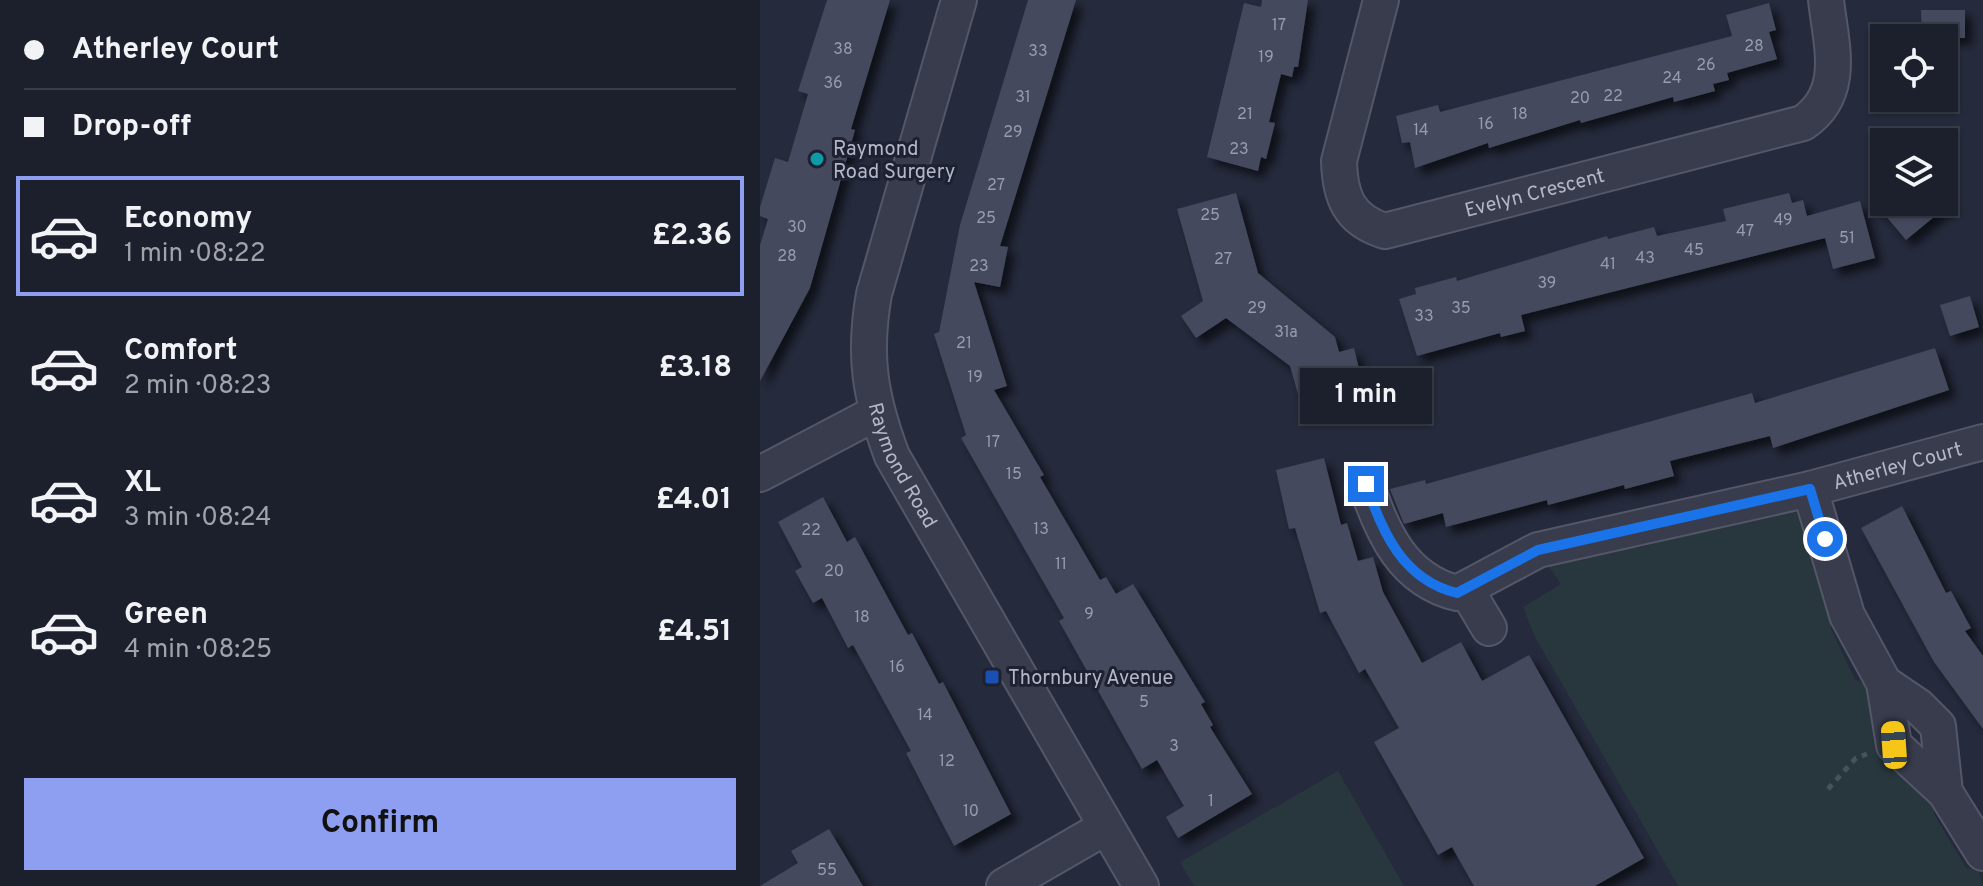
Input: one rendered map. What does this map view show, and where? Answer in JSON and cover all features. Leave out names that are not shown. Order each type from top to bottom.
[{"type":"street","name":"Raymond Road","points":[[959,0],[874,294],[868,324],[867,371],[876,413],[892,456],[1141,886]]},
{"type":"street","name":"Evelyn Crescent","points":[[1381,0],[1339,161],[1340,183],[1348,208],[1366,226],[1385,231],[1803,123],[1819,112],[1832,81],[1826,0]]},
{"type":"street","points":[[760,474],[876,413]]},
{"type":"street","name":"Atherley Court","points":[[1467,591],[1538,550],[1810,489],[1983,442]]},
{"type":"street","points":[[1366,484],[1388,542],[1411,568],[1438,588],[1457,593],[1467,591],[1489,628]]},
{"type":"street","name":"Atherley Court","points":[[1810,489],[1847,615],[1884,683],[1894,745],[1945,792],[1983,853]]},
{"type":"street","name":"Atherley Court","points":[[1884,683],[1918,706],[1938,726],[1945,792]]},
{"type":"street","points":[[1004,886],[1106,827]]},
{"type":"path","points":[[1828,789],[1856,758],[1894,745]]},
{"type":"shaded area","points":[[1785,510],[1802,514],[1833,609],[1831,629],[1855,680],[1874,686],[1935,792],[1934,814],[1966,868],[1978,870],[1983,886],[1678,886],[1534,635],[1523,607],[1561,584],[1544,559],[1622,539],[1637,548],[1693,534],[1705,521]]},
{"type":"shaded area","points":[[1338,771],[1404,886],[1194,886],[1180,862]]},
{"type":"building","points":[[827,0],[890,0],[851,129],[855,130],[810,288],[760,381],[760,245],[768,219],[760,216],[760,207],[775,158],[788,162],[808,94],[798,91]]},
{"type":"building","points":[[1028,0],[1076,0],[1000,246],[1008,247],[1000,287],[974,282],[1007,386],[994,390],[1044,475],[1040,477],[1100,580],[1106,577],[1116,594],[1133,584],[1205,702],[1201,704],[1213,725],[1210,727],[1252,794],[1178,838],[1166,817],[1184,806],[1157,760],[1142,769],[1059,621],[1064,618],[961,438],[966,435],[934,334],[939,332],[960,225]]},
{"type":"building","points":[[1262,0],[1308,0],[1298,67],[1294,67],[1292,77],[1281,74],[1269,122],[1275,123],[1266,159],[1261,157],[1258,171],[1207,157],[1244,3],[1261,7]]},
{"type":"building","points":[[1769,3],[1776,30],[1769,32],[1777,59],[1727,73],[1729,80],[1713,84],[1715,91],[1674,102],[1673,97],[1581,123],[1580,120],[1489,148],[1488,143],[1415,168],[1410,142],[1402,143],[1396,116],[1438,105],[1440,112],[1732,36],[1726,15]]},
{"type":"building","points":[[1921,10],[1965,10],[1965,38],[1958,38],[1958,24],[1922,24]]},
{"type":"building","points":[[1236,193],[1258,273],[1335,337],[1339,352],[1354,348],[1361,377],[1298,394],[1290,366],[1226,318],[1196,338],[1181,316],[1203,301],[1177,209]]},
{"type":"building","points":[[1789,193],[1792,203],[1803,200],[1807,216],[1860,201],[1875,258],[1833,269],[1825,238],[1521,315],[1525,331],[1501,337],[1500,333],[1417,356],[1399,299],[1416,294],[1415,288],[1456,277],[1457,281],[1607,236],[1608,239],[1654,227],[1657,236],[1726,221],[1723,209]]},
{"type":"building","points":[[1886,216],[1935,216],[1906,240]]},
{"type":"building","points":[[1970,296],[1979,327],[1950,336],[1940,305]]},
{"type":"building","points":[[1935,348],[1949,390],[1773,448],[1770,436],[1670,461],[1674,476],[1625,489],[1624,485],[1548,505],[1547,500],[1446,527],[1443,513],[1404,524],[1390,489],[1425,480],[1426,484],[1752,393],[1755,403]]},
{"type":"building","points":[[1324,458],[1341,525],[1347,523],[1358,561],[1373,557],[1383,592],[1422,663],[1461,642],[1482,681],[1529,655],[1644,858],[1595,886],[1474,886],[1452,847],[1438,855],[1374,742],[1399,728],[1365,669],[1359,673],[1326,611],[1320,613],[1295,528],[1289,529],[1276,470]]},
{"type":"building","points":[[823,497],[847,542],[855,537],[908,635],[912,633],[939,684],[943,682],[1011,814],[954,846],[906,753],[911,751],[853,645],[848,648],[822,598],[813,603],[795,571],[802,567],[778,522]]},
{"type":"building","points":[[1902,506],[1946,593],[1951,591],[1971,628],[1965,631],[1983,656],[1983,729],[1934,662],[1861,528]]},
{"type":"building","points":[[829,829],[863,886],[760,886],[798,863],[791,851]]},
{"type":"place","name":"Raymond Road Surgery","points":[[817,159]]},
{"type":"place","name":"Thornbury Avenue","points":[[992,677]]},
{"type":"route","points":[[1366,484],[1388,542],[1411,568],[1438,588],[1457,593],[1467,591],[1538,550],[1810,489],[1825,539]]}]
